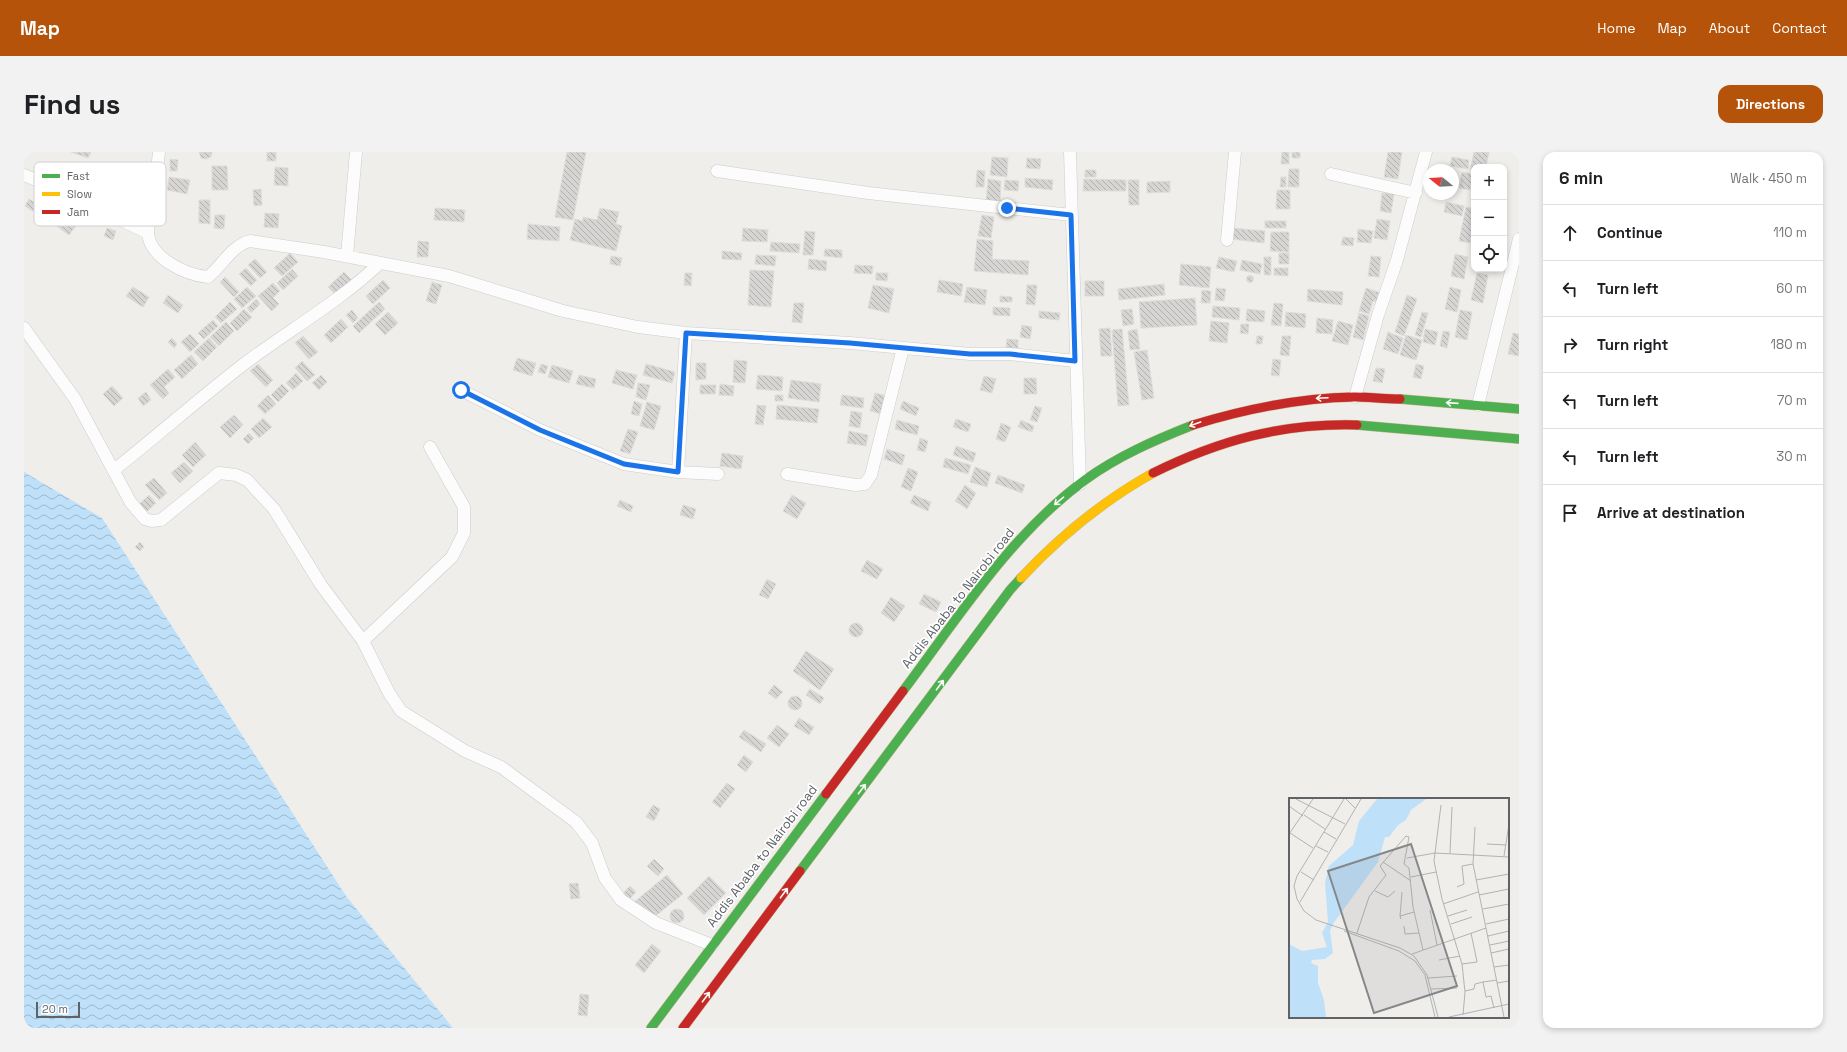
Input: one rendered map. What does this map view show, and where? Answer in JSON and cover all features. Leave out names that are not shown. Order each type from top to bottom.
[{"type":"highway","name":"Addis Ababa to Nairobi road","points":[[651,1028],[990,575],[1025,533],[1053,506],[1080,484],[1107,465],[1139,448],[1179,430],[1208,419],[1294,400],[1355,397],[1519,409]]},
{"type":"highway","points":[[683,1028],[1010,590],[1046,551],[1112,497],[1152,473],[1189,456],[1237,440],[1275,430],[1321,425],[1363,425],[1519,439]]},
{"type":"street","points":[[158,162],[159,152]]},
{"type":"street","points":[[347,256],[356,152]]},
{"type":"street","points":[[1070,152],[1075,361],[1080,484]]},
{"type":"street","points":[[1227,240],[1235,152]]},
{"type":"street","points":[[1355,397],[1378,315],[1397,260],[1426,152]]},
{"type":"street","points":[[717,171],[868,193],[1071,215]]},
{"type":"street","points":[[1331,174],[1416,193]]},
{"type":"street","points":[[24,175],[34,179]]},
{"type":"street","points":[[134,226],[148,233]]},
{"type":"street","points":[[149,226],[148,233],[156,251],[181,270],[202,277],[208,277],[237,247],[243,242],[250,241],[347,256],[449,276],[563,311],[601,320],[686,333],[970,354],[1010,354],[1075,361]]},
{"type":"street","points":[[1478,405],[1519,239]]},
{"type":"street","points":[[114,470],[244,364],[304,323],[380,263]]},
{"type":"street","points":[[24,328],[76,400],[131,503],[145,518],[152,521],[161,520],[219,473],[236,475],[247,480],[274,510],[321,585],[363,642],[389,693],[401,711],[465,751],[501,767],[576,822],[592,843],[605,878],[620,900],[656,923],[712,945]]},
{"type":"street","points":[[678,472],[686,333]]},
{"type":"street","points":[[787,474],[856,485],[865,484],[871,474],[903,348]]},
{"type":"street","points":[[461,390],[540,430],[624,464],[678,472],[718,474]]},
{"type":"street","points":[[363,642],[452,557],[464,533],[464,507],[430,447]]},
{"type":"water","points":[[24,472],[102,518],[346,896],[453,1028],[27,1028],[24,1026]]},
{"type":"building","points":[[71,152],[91,152],[88,158]]},
{"type":"building","points":[[199,152],[212,152],[211,157],[206,159],[201,158]]},
{"type":"building","points":[[267,152],[276,152],[276,161],[267,161]]},
{"type":"building","points":[[567,152],[586,152],[573,220],[555,217]]},
{"type":"building","points":[[1282,152],[1289,152],[1289,164],[1281,164]]},
{"type":"building","points":[[1292,152],[1300,152],[1300,158],[1292,158]]},
{"type":"building","points":[[1388,152],[1402,152],[1398,179],[1384,177]]},
{"type":"building","points":[[1474,152],[1489,152],[1487,164],[1471,164]]},
{"type":"building","points":[[992,157],[1008,158],[1007,177],[990,175]]},
{"type":"building","points":[[1452,157],[1469,160],[1468,169],[1459,168],[1459,164],[1450,164]]},
{"type":"building","points":[[1027,158],[1041,159],[1040,169],[1026,168]]},
{"type":"building","points":[[170,159],[178,160],[177,171],[170,171]]},
{"type":"building","points":[[212,166],[227,166],[228,190],[212,190]]},
{"type":"building","points":[[275,167],[288,168],[288,186],[274,185]]},
{"type":"building","points":[[1289,169],[1299,169],[1299,187],[1288,187]]},
{"type":"building","points":[[977,170],[985,171],[984,187],[976,187]]},
{"type":"building","points":[[1085,170],[1096,170],[1096,177],[1085,177]]},
{"type":"building","points":[[1462,172],[1471,174],[1470,190],[1459,188]]},
{"type":"building","points":[[169,177],[190,180],[187,194],[167,190]]},
{"type":"building","points":[[1281,177],[1286,177],[1286,187],[1280,187]]},
{"type":"building","points":[[1025,178],[1053,180],[1052,190],[1025,187]]},
{"type":"building","points":[[988,179],[1001,181],[1000,203],[986,202]]},
{"type":"building","points":[[1084,179],[1126,180],[1126,191],[1083,191]]},
{"type":"building","points":[[1005,180],[1019,181],[1018,191],[1004,190]]},
{"type":"building","points":[[1128,180],[1139,180],[1139,205],[1129,205]]},
{"type":"building","points":[[1170,181],[1170,192],[1147,193],[1147,182]]},
{"type":"building","points":[[261,189],[262,205],[254,206],[253,190]]},
{"type":"building","points":[[1277,190],[1290,190],[1290,209],[1276,209]]},
{"type":"building","points":[[1382,193],[1394,194],[1391,213],[1380,211]]},
{"type":"building","points":[[29,199],[34,202],[34,212],[25,206]]},
{"type":"building","points":[[199,200],[210,200],[210,224],[199,223]]},
{"type":"building","points":[[1446,202],[1464,206],[1462,216],[1444,212]]},
{"type":"building","points":[[1466,207],[1471,208],[1470,243],[1459,241]]},
{"type":"building","points":[[435,208],[465,210],[464,222],[434,220]]},
{"type":"building","points":[[600,208],[619,212],[616,224],[622,226],[616,251],[570,240],[575,219],[583,221],[583,217],[597,220]]},
{"type":"building","points":[[265,213],[279,214],[278,228],[264,227]]},
{"type":"building","points":[[215,215],[225,215],[224,229],[214,228]]},
{"type":"building","points":[[982,215],[994,217],[991,238],[978,236]]},
{"type":"building","points":[[1377,219],[1390,221],[1387,240],[1374,238]]},
{"type":"building","points":[[1265,221],[1286,221],[1286,228],[1265,228]]},
{"type":"building","points":[[528,224],[560,227],[559,241],[527,239]]},
{"type":"building","points":[[56,226],[76,226],[69,235]]},
{"type":"building","points":[[107,228],[116,231],[113,240],[104,236]]},
{"type":"building","points":[[743,228],[768,230],[767,242],[742,241]]},
{"type":"building","points":[[1232,228],[1265,231],[1264,243],[1231,239]]},
{"type":"building","points":[[1358,229],[1373,231],[1371,243],[1357,242]]},
{"type":"building","points":[[805,231],[815,232],[813,255],[803,255]]},
{"type":"building","points":[[1271,232],[1289,232],[1289,252],[1270,251]]},
{"type":"building","points":[[1343,237],[1354,238],[1353,246],[1341,245]]},
{"type":"building","points":[[977,239],[993,241],[992,259],[1029,261],[1028,275],[974,271]]},
{"type":"building","points":[[418,241],[429,242],[428,257],[417,257]]},
{"type":"building","points":[[771,242],[800,244],[799,253],[770,251]]},
{"type":"building","points":[[825,249],[842,250],[842,258],[824,256]]},
{"type":"building","points":[[722,251],[742,253],[741,260],[722,259]]},
{"type":"building","points":[[290,253],[298,262],[282,276],[274,268]]},
{"type":"building","points":[[1279,253],[1289,253],[1289,264],[1279,264]]},
{"type":"building","points":[[1455,254],[1468,257],[1464,279],[1451,276]]},
{"type":"building","points":[[756,255],[776,256],[775,266],[755,264]]},
{"type":"building","points":[[611,256],[622,258],[620,266],[610,264]]},
{"type":"building","points":[[1371,256],[1381,257],[1379,277],[1368,276]]},
{"type":"building","points":[[1219,257],[1237,261],[1234,272],[1216,268]]},
{"type":"building","points":[[1264,257],[1271,257],[1271,275],[1264,275]]},
{"type":"building","points":[[255,259],[267,272],[260,278],[248,265]]},
{"type":"building","points":[[809,259],[827,261],[826,271],[808,269]]},
{"type":"building","points":[[1242,260],[1262,264],[1260,274],[1240,270]]},
{"type":"building","points":[[1181,264],[1211,267],[1209,288],[1179,285]]},
{"type":"building","points":[[855,265],[873,266],[872,274],[854,273]]},
{"type":"building","points":[[246,268],[257,280],[251,286],[239,274]]},
{"type":"building","points":[[1274,268],[1288,268],[1288,276],[1274,275]]},
{"type":"building","points":[[292,269],[298,276],[283,290],[277,283]]},
{"type":"building","points":[[750,270],[774,271],[771,307],[748,305]]},
{"type":"building","points":[[344,272],[352,280],[336,295],[328,287]]},
{"type":"building","points":[[685,273],[692,273],[691,286],[684,285]]},
{"type":"building","points":[[876,273],[888,273],[887,281],[876,280]]},
{"type":"building","points":[[1477,273],[1488,275],[1483,303],[1471,300]]},
{"type":"building","points":[[1250,275],[1253,276],[1253,282],[1250,283],[1247,282],[1246,279],[1247,276]]},
{"type":"building","points":[[225,277],[239,292],[234,297],[220,282]]},
{"type":"building","points":[[383,280],[390,288],[373,304],[366,296]]},
{"type":"building","points":[[939,280],[963,284],[961,296],[937,292]]},
{"type":"building","points":[[1085,281],[1104,281],[1104,296],[1085,296]]},
{"type":"building","points":[[432,282],[442,285],[436,304],[426,301]]},
{"type":"building","points":[[273,283],[280,291],[273,298],[279,304],[272,311],[258,296]]},
{"type":"building","points":[[1164,284],[1165,295],[1119,300],[1118,289]]},
{"type":"building","points":[[873,285],[894,289],[889,313],[868,308]]},
{"type":"building","points":[[1027,285],[1037,285],[1035,305],[1026,304]]},
{"type":"building","points":[[133,287],[149,297],[143,307],[126,296]]},
{"type":"building","points":[[247,287],[256,296],[242,308],[234,299]]},
{"type":"building","points":[[967,287],[987,290],[985,305],[964,302]]},
{"type":"building","points":[[1450,287],[1461,290],[1457,312],[1445,309]]},
{"type":"building","points":[[1216,288],[1226,289],[1224,301],[1215,300]]},
{"type":"building","points":[[1366,288],[1384,294],[1381,304],[1373,301],[1369,314],[1359,311]]},
{"type":"building","points":[[1308,289],[1343,292],[1342,305],[1307,301]]},
{"type":"building","points":[[1202,290],[1211,291],[1210,303],[1201,303]]},
{"type":"building","points":[[168,295],[183,305],[178,313],[163,303]]},
{"type":"building","points":[[1407,295],[1417,299],[1404,336],[1395,332]]},
{"type":"building","points":[[1000,296],[1012,297],[1012,302],[1000,302]]},
{"type":"building","points":[[1195,298],[1197,325],[1141,328],[1139,302]]},
{"type":"building","points":[[256,299],[260,304],[251,313],[247,308]]},
{"type":"building","points":[[230,302],[237,309],[221,323],[215,317]]},
{"type":"building","points":[[379,302],[385,309],[359,333],[353,326]]},
{"type":"building","points":[[794,303],[804,303],[802,323],[792,322]]},
{"type":"building","points":[[1274,303],[1283,304],[1281,326],[1271,325]]},
{"type":"building","points":[[1213,306],[1240,308],[1239,320],[1212,317]]},
{"type":"building","points":[[993,307],[1010,308],[1010,316],[993,315]]},
{"type":"building","points":[[244,309],[252,317],[237,331],[230,323]]},
{"type":"building","points":[[1132,309],[1134,324],[1123,326],[1121,310]]},
{"type":"building","points":[[1247,309],[1265,311],[1264,322],[1246,321]]},
{"type":"building","points":[[352,310],[358,318],[353,323],[346,315]]},
{"type":"building","points":[[1460,310],[1472,312],[1467,340],[1455,337]]},
{"type":"building","points":[[1039,311],[1060,313],[1059,320],[1039,318]]},
{"type":"building","points":[[388,312],[398,323],[385,335],[375,324]]},
{"type":"building","points":[[1286,312],[1306,314],[1305,328],[1285,326]]},
{"type":"building","points":[[1422,312],[1428,313],[1421,337],[1415,335]]},
{"type":"building","points":[[1359,313],[1369,316],[1363,340],[1353,337]]},
{"type":"building","points":[[1317,318],[1333,320],[1332,334],[1316,333]]},
{"type":"building","points":[[341,319],[348,327],[331,343],[324,335]]},
{"type":"building","points":[[213,320],[218,326],[204,339],[198,333]]},
{"type":"building","points":[[1211,321],[1229,323],[1227,343],[1209,341]]},
{"type":"building","points":[[1338,321],[1353,325],[1348,345],[1332,341]]},
{"type":"building","points":[[226,322],[234,331],[219,346],[210,337]]},
{"type":"building","points":[[1241,324],[1249,324],[1248,334],[1240,333]]},
{"type":"building","points":[[1022,325],[1032,327],[1030,339],[1020,337]]},
{"type":"building","points":[[1110,328],[1112,356],[1101,356],[1099,329]]},
{"type":"building","points":[[1122,329],[1129,405],[1118,406],[1112,330]]},
{"type":"building","points":[[1137,329],[1140,349],[1130,350],[1128,331]]},
{"type":"building","points":[[1425,329],[1438,332],[1435,345],[1423,342]]},
{"type":"building","points":[[1443,331],[1450,332],[1447,348],[1440,346]]},
{"type":"building","points":[[1388,332],[1403,338],[1398,354],[1383,349]]},
{"type":"building","points":[[1513,333],[1519,334],[1519,356],[1508,354]]},
{"type":"building","points":[[190,334],[199,344],[190,352],[181,342]]},
{"type":"building","points":[[1406,335],[1422,340],[1416,360],[1400,355]]},
{"type":"building","points":[[303,336],[318,352],[309,359],[295,343]]},
{"type":"building","points":[[1257,336],[1263,336],[1262,344],[1256,344]]},
{"type":"building","points":[[1282,336],[1291,336],[1289,356],[1280,355]]},
{"type":"building","points":[[172,338],[177,344],[174,348],[168,342]]},
{"type":"building","points":[[209,338],[217,347],[203,361],[194,352]]},
{"type":"building","points":[[1007,339],[1018,340],[1018,349],[1006,349]]},
{"type":"building","points":[[1147,350],[1154,398],[1142,400],[1134,352]]},
{"type":"building","points":[[191,355],[198,364],[182,379],[174,370]]},
{"type":"building","points":[[517,358],[536,363],[532,376],[513,370]]},
{"type":"building","points":[[1273,359],[1281,360],[1279,376],[1271,375]]},
{"type":"building","points":[[734,360],[747,361],[745,383],[733,382]]},
{"type":"building","points":[[302,361],[315,375],[307,381],[295,368]]},
{"type":"building","points":[[696,363],[706,363],[706,379],[696,380]]},
{"type":"building","points":[[258,364],[273,380],[266,387],[250,371]]},
{"type":"building","points":[[541,364],[548,366],[545,374],[538,372]]},
{"type":"building","points":[[646,364],[675,372],[672,383],[643,375]]},
{"type":"building","points":[[1416,364],[1424,366],[1421,379],[1413,377]]},
{"type":"building","points":[[552,365],[573,371],[569,383],[548,377]]},
{"type":"building","points":[[1376,368],[1385,369],[1382,383],[1373,381]]},
{"type":"building","points":[[168,369],[175,377],[164,387],[169,393],[163,399],[150,385]]},
{"type":"building","points":[[616,370],[637,375],[633,389],[612,383]]},
{"type":"building","points":[[296,373],[303,381],[293,390],[286,383]]},
{"type":"building","points":[[321,375],[327,382],[319,390],[312,383]]},
{"type":"building","points":[[579,375],[596,379],[594,388],[576,384]]},
{"type":"building","points":[[758,375],[783,377],[782,391],[756,389]]},
{"type":"building","points":[[984,376],[996,379],[992,393],[980,390]]},
{"type":"building","points":[[1024,378],[1036,378],[1037,394],[1024,394]]},
{"type":"building","points":[[791,380],[821,384],[819,402],[788,398]]},
{"type":"building","points":[[638,383],[650,385],[646,400],[636,397]]},
{"type":"building","points":[[282,384],[289,391],[278,402],[271,395]]},
{"type":"building","points":[[720,384],[734,386],[733,396],[719,395]]},
{"type":"building","points":[[700,385],[716,385],[715,394],[700,394]]},
{"type":"building","points":[[112,386],[123,398],[114,406],[103,394]]},
{"type":"building","points":[[146,392],[151,400],[143,406],[138,398]]},
{"type":"building","points":[[875,393],[887,396],[882,414],[870,411]]},
{"type":"building","points":[[268,395],[276,404],[265,414],[257,406]]},
{"type":"building","points":[[775,395],[783,395],[783,401],[775,401]]},
{"type":"building","points":[[842,395],[864,398],[863,408],[840,405]]},
{"type":"building","points":[[634,401],[642,404],[639,416],[631,414]]},
{"type":"building","points":[[903,401],[919,408],[916,416],[900,409]]},
{"type":"building","points":[[647,402],[661,406],[654,430],[640,426]]},
{"type":"building","points":[[757,405],[766,406],[763,425],[755,424]]},
{"type":"building","points":[[777,405],[819,409],[817,423],[776,419]]},
{"type":"building","points":[[1035,406],[1042,408],[1037,422],[1030,420]]},
{"type":"building","points":[[851,411],[862,413],[860,428],[849,426]]},
{"type":"building","points":[[234,415],[243,425],[230,438],[220,427]]},
{"type":"building","points":[[263,418],[272,427],[259,438],[251,429]]},
{"type":"building","points":[[956,419],[971,424],[968,432],[953,427]]},
{"type":"building","points":[[897,420],[919,426],[917,435],[895,429]]},
{"type":"building","points":[[1021,420],[1034,426],[1032,432],[1018,427]]},
{"type":"building","points":[[1001,423],[1011,427],[1005,442],[996,439]]},
{"type":"building","points":[[628,429],[638,432],[630,454],[620,451]]},
{"type":"building","points":[[849,431],[868,435],[866,446],[847,443]]},
{"type":"building","points":[[249,433],[254,438],[248,444],[243,439]]},
{"type":"building","points":[[920,438],[928,441],[925,452],[917,450]]},
{"type":"building","points":[[195,442],[206,455],[193,467],[182,455]]},
{"type":"building","points":[[956,446],[976,453],[973,462],[953,455]]},
{"type":"building","points":[[887,449],[905,455],[902,465],[884,459]]},
{"type":"building","points":[[722,453],[743,456],[741,469],[720,466]]},
{"type":"building","points":[[945,458],[971,465],[968,474],[943,467]]},
{"type":"building","points":[[184,462],[193,471],[180,483],[171,473]]},
{"type":"building","points":[[975,467],[991,473],[987,487],[970,482]]},
{"type":"building","points":[[908,468],[918,472],[911,491],[901,487]]},
{"type":"building","points":[[998,475],[1025,485],[1022,493],[995,483]]},
{"type":"building","points":[[154,478],[167,493],[159,500],[145,485]]},
{"type":"building","points":[[965,485],[976,493],[967,509],[955,501]]},
{"type":"building","points":[[149,495],[156,503],[143,515],[136,507]]},
{"type":"building","points":[[792,495],[806,503],[797,519],[783,511]]},
{"type":"building","points":[[914,495],[931,502],[928,511],[910,503]]},
{"type":"building","points":[[620,500],[633,506],[631,512],[617,506]]},
{"type":"building","points":[[683,505],[696,509],[693,519],[680,515]]},
{"type":"building","points":[[140,542],[144,547],[140,551],[135,547]]},
{"type":"building","points":[[867,560],[883,569],[877,579],[861,571]]},
{"type":"building","points":[[767,579],[776,584],[768,599],[759,595]]},
{"type":"building","points":[[924,594],[941,602],[936,612],[919,604]]},
{"type":"building","points":[[891,597],[905,606],[894,622],[881,613]]},
{"type":"building","points":[[856,623],[861,625],[863,630],[861,635],[856,637],[851,635],[849,630],[851,625]]},
{"type":"building","points":[[806,651],[834,669],[820,690],[793,671]]},
{"type":"building","points":[[774,685],[783,692],[776,699],[768,693]]},
{"type":"building","points":[[810,689],[824,698],[820,704],[806,695]]},
{"type":"building","points":[[795,696],[800,698],[802,703],[800,708],[795,710],[790,708],[788,703],[790,698]]},
{"type":"building","points":[[799,718],[814,727],[809,735],[794,726]]},
{"type":"building","points":[[777,725],[789,734],[779,747],[767,738]]},
{"type":"building","points":[[744,730],[766,744],[761,752],[739,737]]},
{"type":"building","points":[[744,755],[753,762],[746,772],[737,765]]},
{"type":"building","points":[[727,783],[735,789],[720,808],[712,802]]},
{"type":"building","points":[[653,805],[660,809],[654,821],[646,817]]},
{"type":"building","points":[[654,859],[664,869],[658,876],[647,866]]},
{"type":"building","points":[[667,875],[683,894],[648,922],[633,903]]},
{"type":"building","points":[[709,876],[726,893],[704,915],[687,898]]},
{"type":"building","points":[[578,883],[580,898],[571,899],[569,884]]},
{"type":"building","points":[[630,886],[636,892],[625,904],[619,898]]},
{"type":"building","points":[[677,909],[682,911],[684,916],[682,921],[677,923],[672,921],[670,916],[672,911]]},
{"type":"building","points":[[652,944],[661,951],[644,973],[635,965]]},
{"type":"building","points":[[580,994],[589,995],[587,1016],[578,1015]]},
{"type":"traffic: fast","points":[[1400,399],[1519,409]]},
{"type":"traffic: fast","points":[[903,691],[986,579],[1033,526],[1058,502],[1085,480],[1110,463],[1193,425]]},
{"type":"traffic: fast","points":[[1357,425],[1519,439]]},
{"type":"traffic: fast","points":[[800,871],[1010,590],[1021,578]]},
{"type":"traffic: fast","points":[[651,1028],[826,794]]},
{"type":"traffic: slow","points":[[1021,578],[1051,548],[1083,520],[1117,495],[1153,473]]},
{"type":"traffic: jam","points":[[1193,425],[1252,409],[1293,402],[1354,397],[1400,399]]},
{"type":"traffic: jam","points":[[1153,473],[1203,451],[1252,436],[1303,427],[1357,425]]},
{"type":"traffic: jam","points":[[826,794],[903,691]]},
{"type":"traffic: jam","points":[[683,1028],[800,871]]},
{"type":"route","points":[[461,390],[540,430],[624,464],[678,472],[686,333],[850,343],[970,354],[1010,354],[1075,361],[1071,215],[1007,208]]}]
